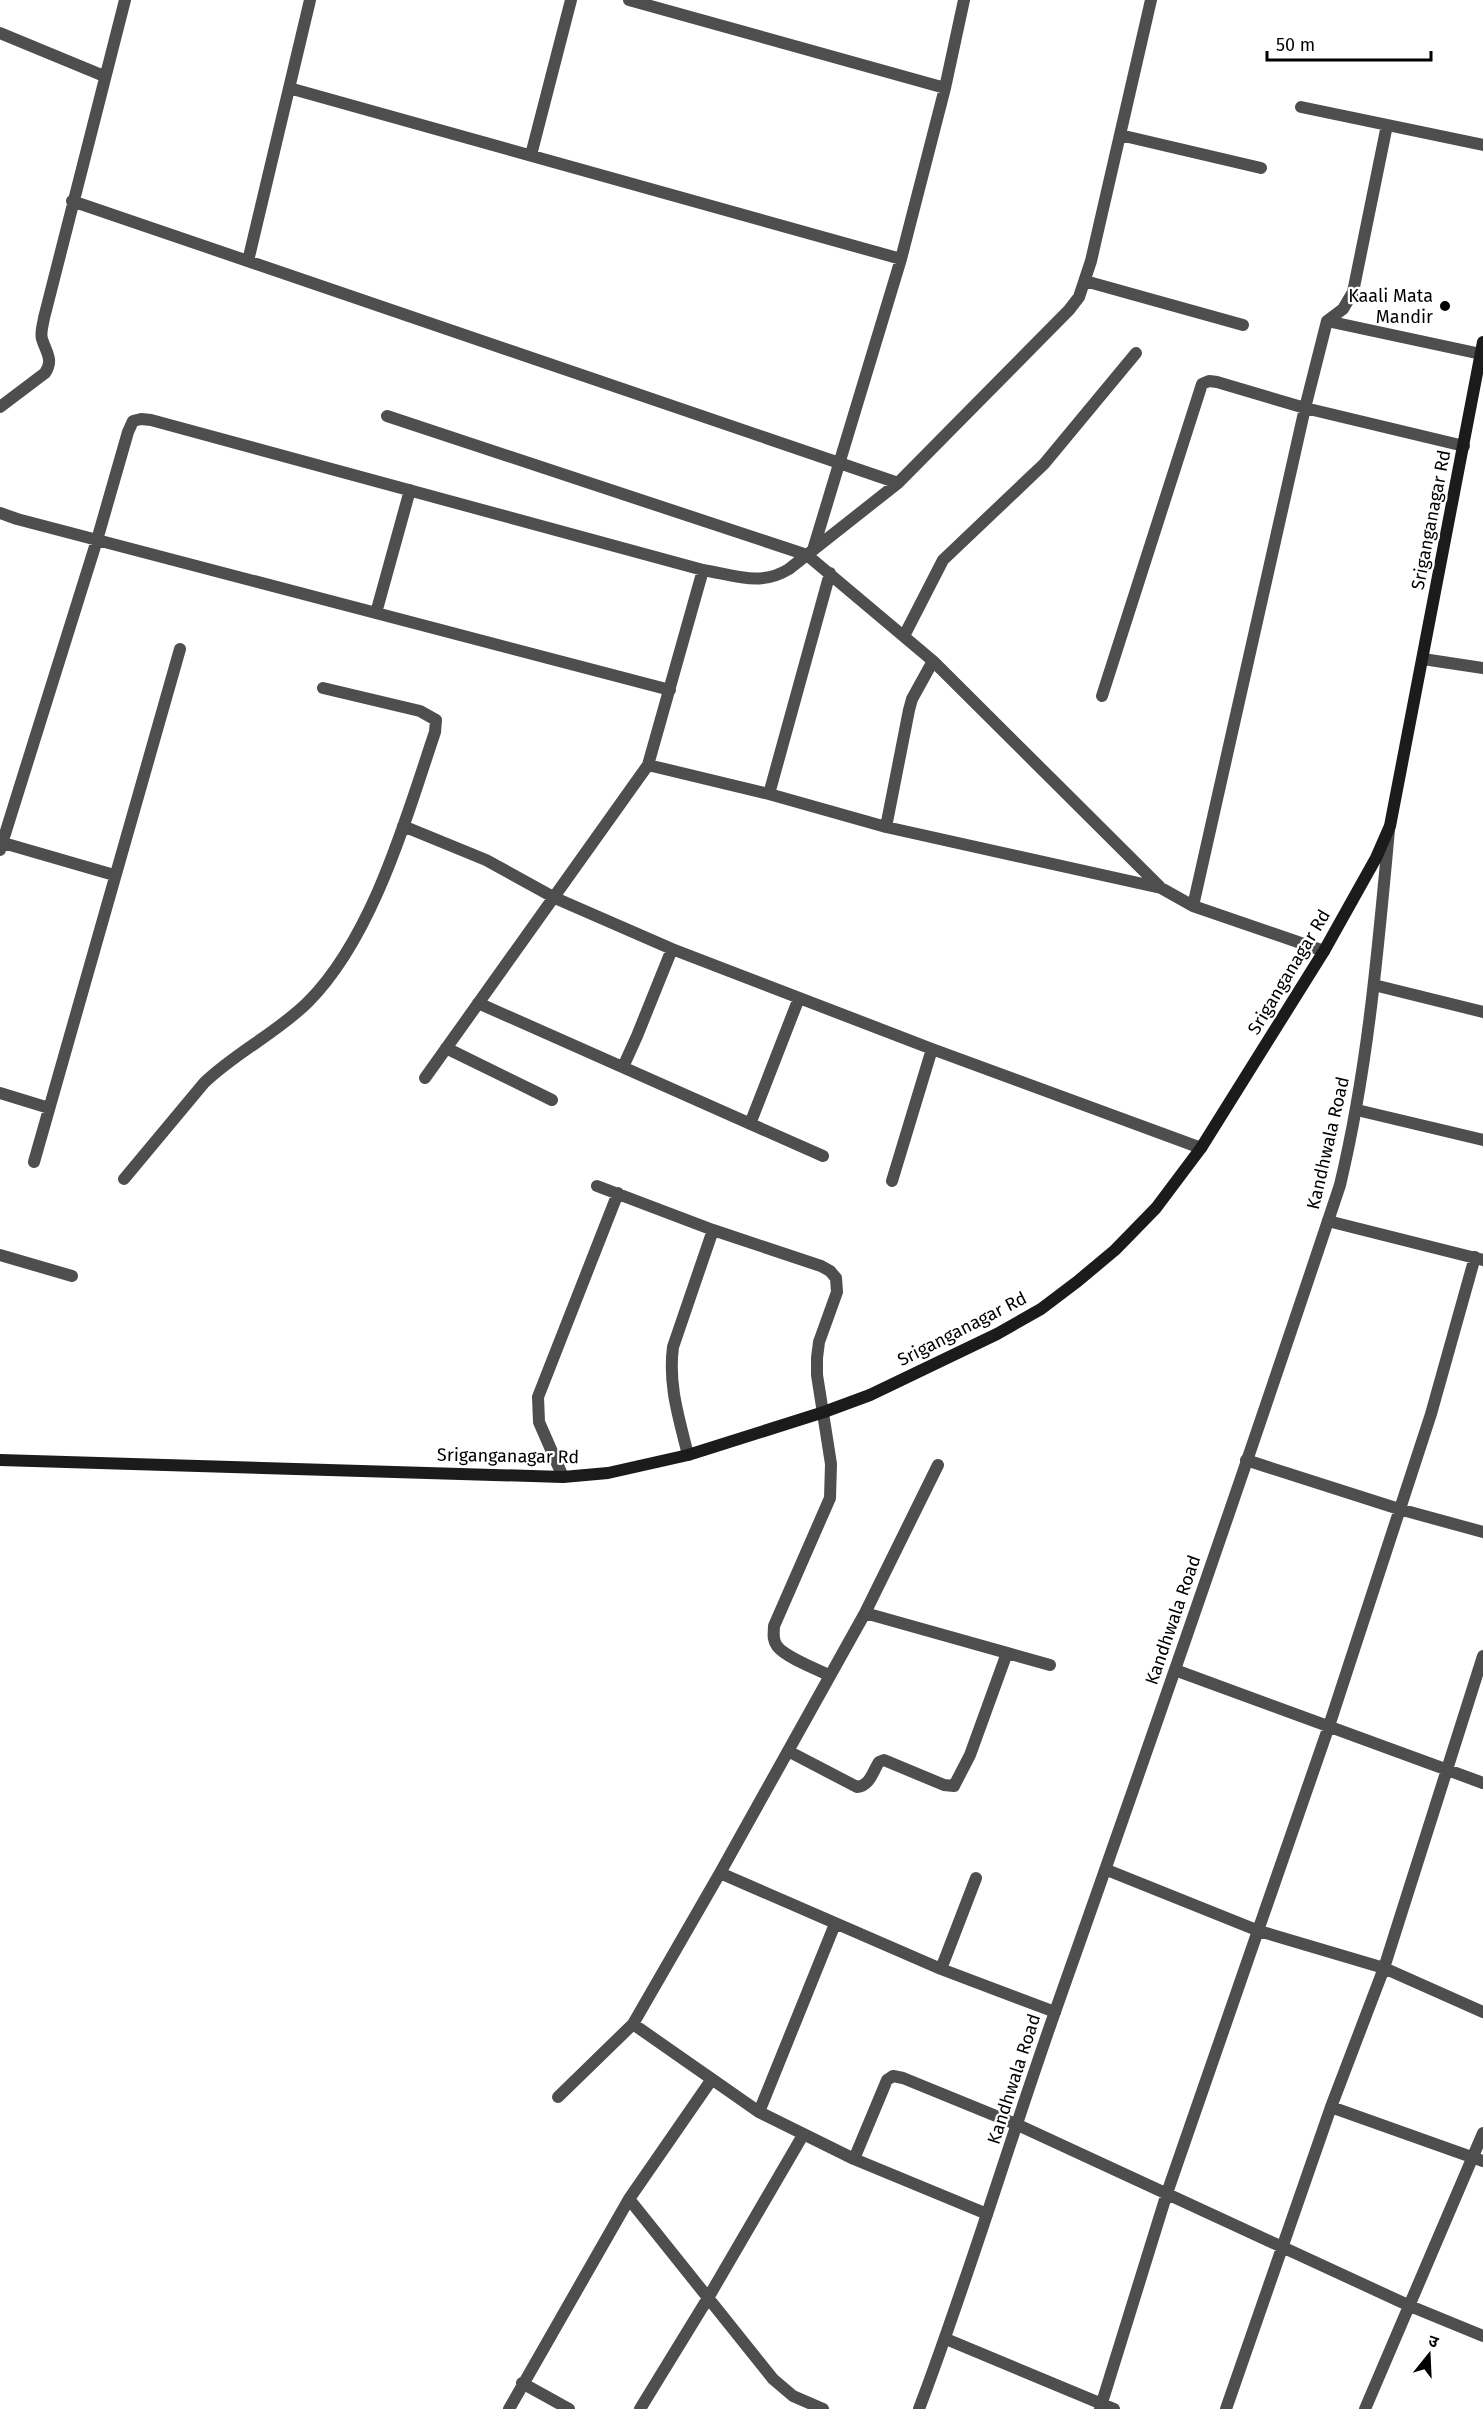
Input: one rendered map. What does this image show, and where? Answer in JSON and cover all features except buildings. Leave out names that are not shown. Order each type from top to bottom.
[{"type":"main road","name":"Sriganganagar Rd","points":[[0,1460],[563,1477],[608,1473],[688,1455],[870,1395],[997,1334],[1041,1309],[1115,1250],[1156,1208],[1201,1148],[1324,951],[1376,858],[1390,826],[1482,348]]},
{"type":"street","points":[[0,407],[45,374],[49,368],[50,361],[41,332],[72,201],[125,0]]},
{"type":"street","points":[[248,261],[310,0]]},
{"type":"street","points":[[531,155],[571,0]]},
{"type":"street","points":[[629,0],[945,88]]},
{"type":"street","points":[[810,552],[901,259],[945,88],[964,0]]},
{"type":"street","points":[[114,875],[1,845],[133,421],[141,418],[703,570],[761,580],[775,578],[898,483],[1069,310],[1078,297],[1085,281],[1151,0]]},
{"type":"street","points":[[0,33],[105,76]]},
{"type":"street","points":[[289,88],[901,259]]},
{"type":"street","points":[[1301,107],[1483,145]]},
{"type":"street","points":[[1192,906],[1305,408],[1328,321],[1342,309],[1353,292],[1387,125]]},
{"type":"street","points":[[1120,135],[1261,168]]},
{"type":"street","points":[[72,201],[898,483]]},
{"type":"street","points":[[1085,281],[1243,325]]},
{"type":"street","points":[[1328,321],[1482,348]]},
{"type":"street","points":[[904,636],[943,560],[1044,464],[1136,353]]},
{"type":"street","points":[[1102,696],[1202,384],[1209,381],[1217,382],[1305,408],[1464,446]]},
{"type":"street","points":[[387,416],[810,552],[830,573],[933,661],[1161,888],[1192,906],[1324,951]]},
{"type":"street","points":[[376,613],[410,490]]},
{"type":"street","points":[[0,513],[670,690]]},
{"type":"street","points":[[425,1078],[648,765],[703,570]]},
{"type":"street","points":[[769,795],[830,573]]},
{"type":"street","points":[[34,1162],[180,649]]},
{"type":"street","points":[[1423,659],[1483,668]]},
{"type":"street","points":[[886,827],[912,699],[933,661]]},
{"type":"street","points":[[124,1179],[218,1069],[283,1023],[322,987],[360,929],[403,826],[435,732],[436,720],[420,711],[323,688]]},
{"type":"street","points":[[648,765],[886,827],[1161,888]]},
{"type":"street","points":[[403,826],[486,860],[555,898],[672,949],[932,1049],[1201,1148]]},
{"type":"street","name":"Kandhwala Road","points":[[919,2409],[945,2339],[1055,2012],[1107,1870],[1340,1185],[1357,1110],[1374,985],[1390,826]]},
{"type":"street","points":[[623,1067],[672,949]]},
{"type":"street","points":[[1374,985],[1482,1008]]},
{"type":"street","points":[[750,1124],[799,998]]},
{"type":"street","points":[[478,1003],[823,1156]]},
{"type":"street","points":[[446,1048],[552,1100]]},
{"type":"street","points":[[892,1181],[932,1049]]},
{"type":"street","points":[[0,1093],[49,1108]]},
{"type":"street","points":[[1357,1110],[1483,1140]]},
{"type":"street","points":[[597,1186],[713,1230],[821,1266],[836,1278],[837,1292],[819,1342],[817,1358],[817,1375],[831,1464],[830,1498],[774,1626],[773,1637],[777,1647],[829,1675]]},
{"type":"street","points":[[563,1477],[539,1422],[538,1397],[618,1193]]},
{"type":"street","points":[[1100,2406],[1167,2193],[1329,1726],[1431,1414],[1479,1258],[1328,1221]]},
{"type":"street","points":[[688,1455],[674,1399],[670,1366],[673,1347],[713,1230]]},
{"type":"street","points":[[0,1255],[72,1276]]},
{"type":"street","points":[[1246,1460],[1399,1509],[1483,1532]]},
{"type":"street","points":[[558,2097],[633,2024],[865,1613],[938,1465]]},
{"type":"street","points":[[865,1613],[1050,1665]]},
{"type":"street","points":[[788,1751],[857,1787],[863,1787],[868,1783],[879,1762],[884,1760],[944,1785],[954,1786],[970,1755],[1007,1653]]},
{"type":"street","points":[[1226,2409],[1331,2107],[1384,1968],[1483,1656]]},
{"type":"street","points":[[1175,1670],[1483,1783]]},
{"type":"street","points":[[1107,1870],[1258,1931],[1384,1968],[1483,2012]]},
{"type":"street","points":[[720,1873],[941,1968],[1055,2012]]},
{"type":"street","points":[[941,1968],[976,1878]]},
{"type":"street","points":[[759,2112],[835,1924]]},
{"type":"street","points":[[633,2024],[759,2112],[854,2159],[987,2214]]},
{"type":"street","points":[[854,2159],[884,2087],[893,2076],[903,2078],[1018,2125],[1410,2306],[1483,2336]]},
{"type":"street","points":[[509,2409],[629,2199],[712,2079]]},
{"type":"street","points":[[1331,2107],[1478,2159]]},
{"type":"street","points":[[1365,2409],[1478,2159],[1483,2133]]},
{"type":"street","points":[[640,2409],[803,2135]]},
{"type":"street","points":[[629,2199],[773,2379],[793,2396],[823,2409]]},
{"type":"street","points":[[945,2339],[1100,2406],[1114,2409]]},
{"type":"street","points":[[522,2383],[569,2409]]},
{"type":"place","name":"Kaali Mata Mandir","points":[[1445,306]]}]
